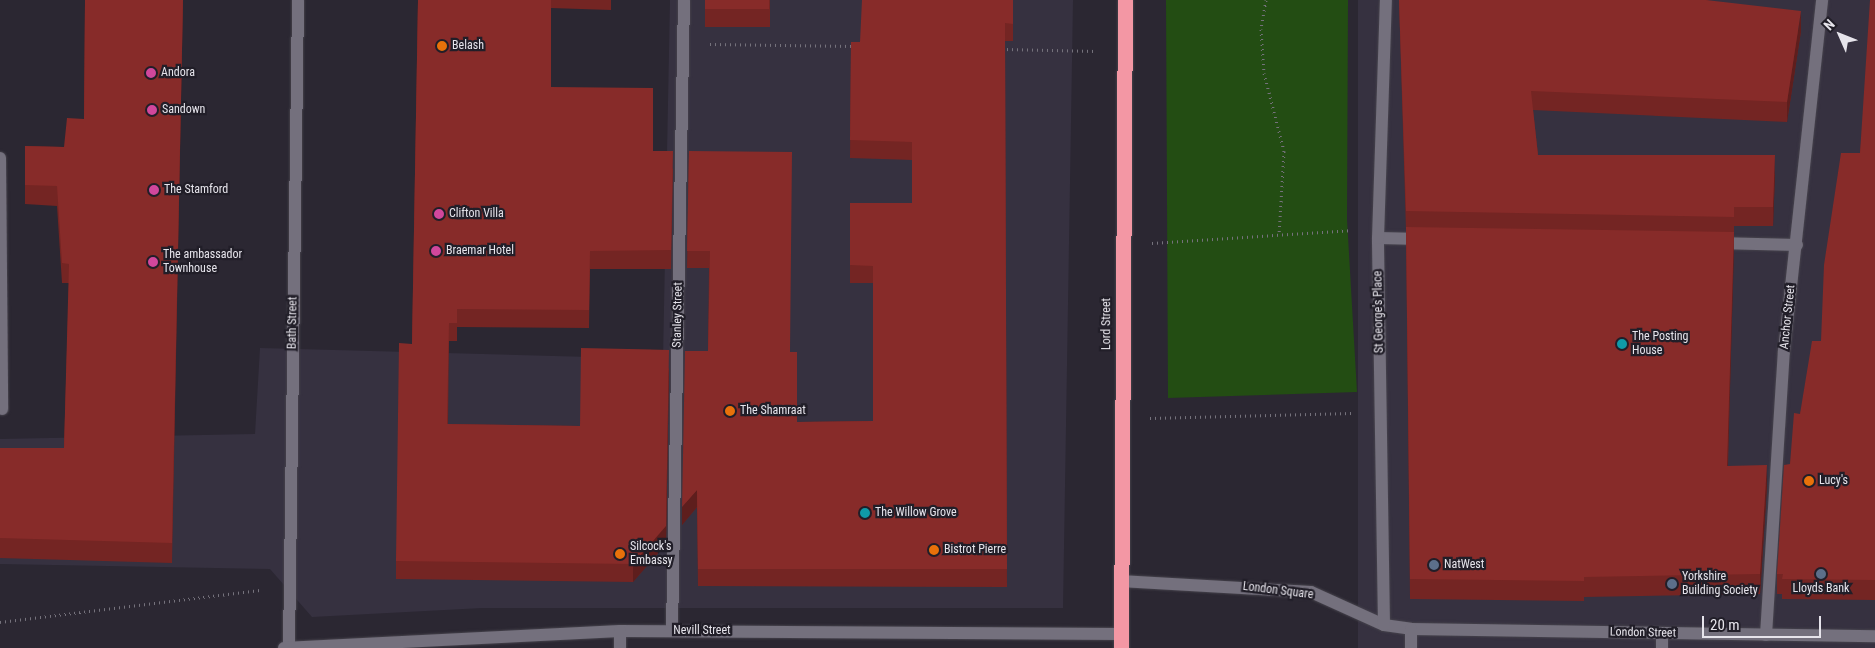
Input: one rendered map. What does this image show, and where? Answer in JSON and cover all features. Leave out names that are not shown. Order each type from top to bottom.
[{"type":"highway","name":"Lord Street","points":[[1121,641],[1125,0]]},
{"type":"street","name":"Bath Street","points":[[287,647],[290,586],[298,0]]},
{"type":"street","name":"Stanley Street","points":[[672,630],[684,0]]},
{"type":"street","name":"St George's Place","points":[[1384,625],[1378,233],[1386,0]]},
{"type":"street","name":"Anchor Street","points":[[1766,635],[1784,351],[1797,245],[1822,0]]},
{"type":"street","points":[[0,158],[2,409]]},
{"type":"street","points":[[1378,233],[1438,239]]},
{"type":"street","points":[[1707,243],[1797,245]]},
{"type":"street","name":"London Square","points":[[1120,581],[1311,592],[1384,625],[1412,629]]},
{"type":"street","points":[[1411,648],[1412,629]]},
{"type":"street","name":"London Street","points":[[1412,629],[1875,636]]},
{"type":"street","name":"Nevill Street","points":[[287,647],[672,630],[1121,641]]},
{"type":"street","points":[[620,631],[620,648]]},
{"type":"street","points":[[1662,634],[1662,648]]},
{"type":"path","points":[[1266,0],[1261,29],[1264,73],[1284,151],[1279,234]]},
{"type":"path","points":[[683,43],[860,46]]},
{"type":"path","points":[[997,49],[1124,51]]},
{"type":"path","points":[[1123,245],[1279,234],[1378,233]]},
{"type":"path","points":[[1122,418],[1380,412]]},
{"type":"path","points":[[0,622],[290,586]]},
{"type":"shaded area","points":[[670,0],[1073,0],[1063,608],[482,608],[312,617],[270,569],[0,564],[0,439],[255,434],[260,348],[663,359]]},
{"type":"shaded area","points":[[1358,0],[1875,0],[1875,648],[1358,648]]},
{"type":"green space","points":[[1166,0],[1348,0],[1347,219],[1357,392],[1168,398]]},
{"type":"building","points":[[85,0],[183,0],[172,543],[0,538],[0,448],[64,448],[69,264],[62,263],[57,186],[25,185],[25,146],[64,147],[67,118],[84,119]]},
{"type":"building","points":[[418,0],[551,0],[551,87],[653,88],[653,151],[673,151],[671,250],[590,251],[589,310],[457,309],[457,323],[449,323],[447,424],[580,426],[581,348],[669,350],[666,526],[633,564],[396,561],[399,343],[412,344]]},
{"type":"building","points":[[705,0],[769,0],[769,9],[705,9]]},
{"type":"building","points":[[862,0],[1013,0],[1013,24],[1005,23],[1007,569],[698,569],[697,490],[682,507],[685,351],[708,351],[710,251],[687,251],[689,151],[792,152],[790,352],[797,352],[797,422],[873,421],[873,266],[850,265],[850,203],[912,203],[912,142],[850,140],[851,42],[860,42]]},
{"type":"building","points":[[1399,0],[1706,0],[1801,11],[1787,102],[1531,91],[1538,155],[1775,155],[1773,207],[1734,207],[1734,217],[1406,211]]},
{"type":"building","points":[[1870,0],[1875,0],[1875,580],[1782,579],[1783,574],[1777,574],[1784,465],[1790,464],[1794,413],[1800,414],[1812,341],[1821,341],[1824,265],[1841,153],[1860,153]]},
{"type":"building","points":[[1406,227],[1734,232],[1727,466],[1767,465],[1760,574],[1584,577],[1584,581],[1410,579]]},
{"type":"place","name":"Belash","points":[[442,46]]},
{"type":"place","name":"Andora","points":[[151,73]]},
{"type":"place","name":"Sandown","points":[[152,110]]},
{"type":"place","name":"The Stamford","points":[[154,190]]},
{"type":"place","name":"Clifton Villa","points":[[439,214]]},
{"type":"place","name":"Braemar Hotel","points":[[436,251]]},
{"type":"place","name":"The ambassador Townhouse","points":[[153,262]]},
{"type":"place","name":"The Posting House","points":[[1622,344]]},
{"type":"place","name":"The Shamraat","points":[[730,411]]},
{"type":"place","name":"Lucy's","points":[[1809,481]]},
{"type":"place","name":"The Willow Grove","points":[[865,513]]},
{"type":"place","name":"Bistrot Pierre","points":[[934,550]]},
{"type":"place","name":"Silcock's Embassy","points":[[620,554]]},
{"type":"place","name":"NatWest","points":[[1434,565]]},
{"type":"place","name":"Lloyds Bank","points":[[1821,574]]},
{"type":"place","name":"Yorkshire Building Society","points":[[1672,584]]}]
